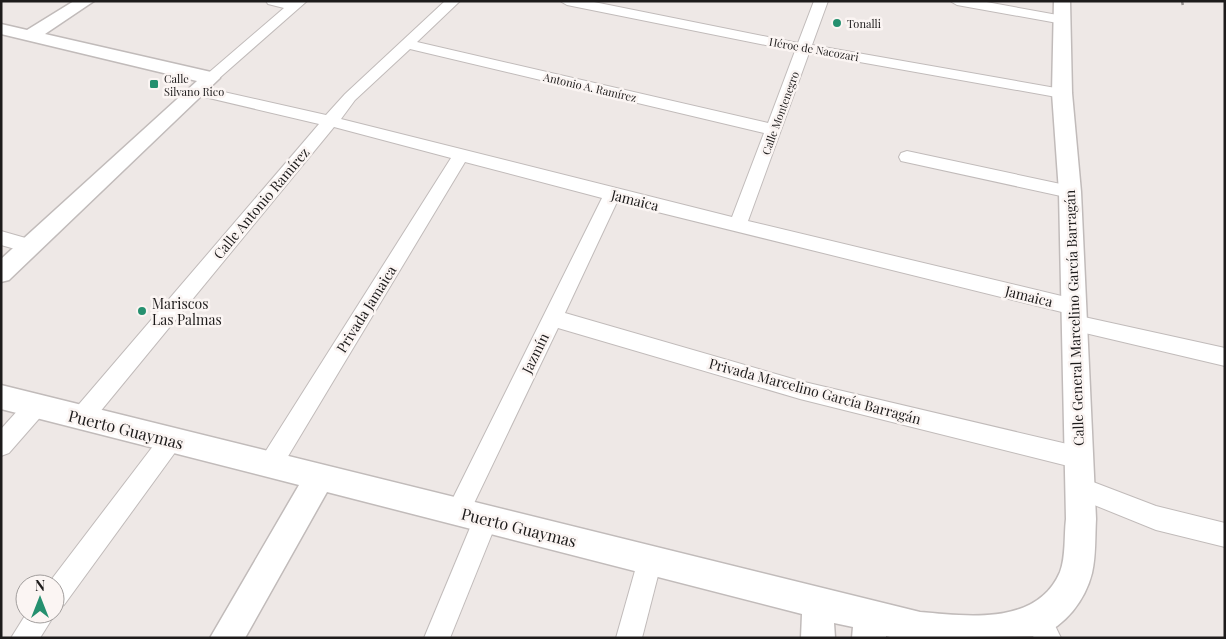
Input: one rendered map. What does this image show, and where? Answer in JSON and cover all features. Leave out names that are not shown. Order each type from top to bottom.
[{"type":"street","points":[[31,35],[86,1]]},
{"type":"street","points":[[273,1],[298,3]]},
{"type":"street","name":"Calle Antonio Ramírez","points":[[82,418],[350,98],[453,1]]},
{"type":"street","name":"Héroe de Nacozari","points":[[567,1],[803,48],[1062,93]]},
{"type":"street","name":"Calle Montenegro","points":[[738,225],[821,1]]},
{"type":"street","points":[[957,1],[1063,11]]},
{"type":"street","points":[[1,273],[204,85],[298,3]]},
{"type":"street","name":"Calle General Marcelino García Barragán","points":[[1043,629],[1063,599],[1076,573],[1081,519],[1070,192],[1062,93],[1063,11]]},
{"type":"street","name":"Jamaica","points":[[1,29],[31,35],[330,121],[462,154],[612,195],[738,225],[1074,315],[1225,358]]},
{"type":"street","name":"Antonio A. Ramírez","points":[[407,44],[774,130]]},
{"type":"street","name":"Privada Jamaica","points":[[270,465],[462,154]]},
{"type":"street","points":[[907,156],[1070,192]]},
{"type":"street","name":"Jazmín","points":[[436,638],[472,515],[552,318],[612,195]]},
{"type":"street","points":[[1,238],[29,246]]},
{"type":"street","name":"Privada Marcelino García Barragán","points":[[552,318],[800,390],[1080,458]]},
{"type":"street","name":"Puerto Guaymas","points":[[1,397],[818,601],[870,626],[920,633],[971,634],[1010,628],[1043,629]]},
{"type":"street","points":[[1,446],[36,406]]},
{"type":"street","points":[[65,583],[171,440]]},
{"type":"street","points":[[226,638],[320,477]]},
{"type":"street","points":[[1080,488],[1156,518],[1225,535]]},
{"type":"street","points":[[629,638],[650,560]]},
{"type":"street","points":[[818,601],[818,638]]},
{"type":"street","points":[[24,638],[34,624]]},
{"type":"path","points":[[1182,1],[1183,6]]},
{"type":"place","name":"Tonalli","points":[[837,23]]},
{"type":"place","name":"Calle Silvano Rico","points":[[154,84]]},
{"type":"place","name":"Mariscos Las Palmas","points":[[142,311]]}]
